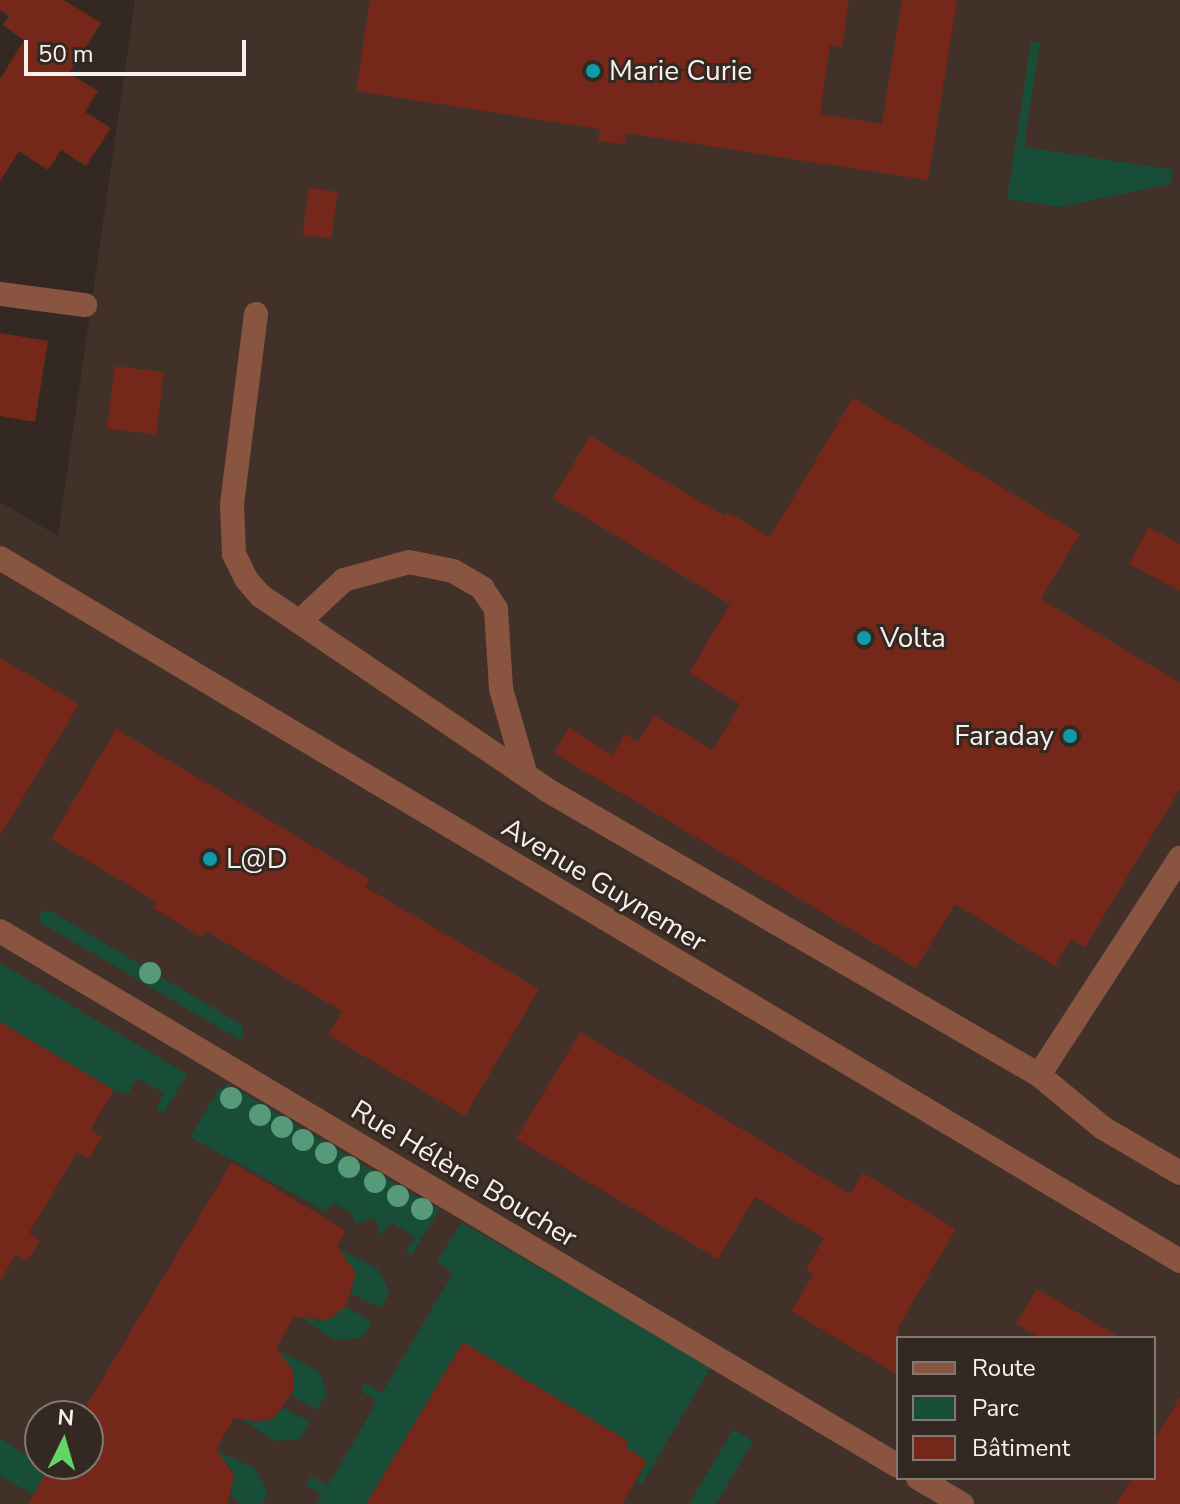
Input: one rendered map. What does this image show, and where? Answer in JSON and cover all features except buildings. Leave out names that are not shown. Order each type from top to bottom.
[{"type":"street","points":[[0,294],[85,305]]},
{"type":"street","points":[[256,314],[232,504],[234,554],[261,596],[525,772],[547,790],[1039,1075],[1103,1128],[1180,1173]]},
{"type":"street","name":"Avenue Guynemer","points":[[0,558],[1180,1261]]},
{"type":"street","points":[[300,621],[344,580],[409,562],[453,571],[482,588],[496,609],[501,689],[525,772]]},
{"type":"street","points":[[1039,1075],[1180,858]]},
{"type":"street","name":"Rue Hélène Boucher","points":[[0,931],[896,1465]]},
{"type":"street","points":[[921,1480],[962,1504]]},
{"type":"shaded area","points":[[135,0],[1180,0],[1180,1504],[0,1504],[0,502],[58,536]]},
{"type":"green space","points":[[1031,41],[1040,43],[1024,147],[1173,170],[1171,184],[1060,207],[1007,199]]},
{"type":"green space","points":[[42,911],[51,911],[242,1025],[244,1035],[240,1040],[38,921]]},
{"type":"green space","points":[[0,963],[187,1074],[164,1113],[156,1109],[164,1093],[137,1078],[128,1094],[114,1090],[0,1022]]},
{"type":"green space","points":[[228,1084],[439,1210],[411,1255],[406,1252],[415,1237],[391,1222],[381,1236],[375,1218],[355,1224],[352,1214],[333,1203],[327,1212],[190,1137],[219,1089]]},
{"type":"green space","points":[[461,1222],[711,1367],[642,1484],[636,1481],[647,1461],[625,1447],[628,1441],[464,1343],[366,1504],[317,1504],[322,1495],[306,1485],[311,1476],[327,1486],[338,1469],[377,1401],[361,1391],[365,1383],[382,1393],[453,1273],[437,1262]]},
{"type":"green space","points":[[336,1248],[377,1268],[390,1292],[381,1308],[352,1294],[354,1269]]},
{"type":"green space","points":[[345,1307],[372,1321],[362,1338],[334,1340],[297,1314],[320,1321]]},
{"type":"green space","points":[[275,1349],[318,1370],[327,1393],[317,1410],[291,1395],[293,1370]]},
{"type":"green space","points":[[284,1408],[310,1422],[300,1439],[274,1441],[236,1415],[259,1422]]},
{"type":"green space","points":[[733,1429],[753,1441],[716,1504],[689,1504]]},
{"type":"green space","points":[[0,1438],[24,1454],[24,1480],[68,1480],[110,1504],[50,1504],[0,1476]]},
{"type":"green space","points":[[215,1450],[255,1468],[268,1494],[262,1504],[243,1504],[231,1497],[233,1471]]},
{"type":"place","name":"Marie Curie","points":[[593,71]]},
{"type":"place","name":"Volta","points":[[864,638]]},
{"type":"place","name":"Faraday","points":[[1070,736]]},
{"type":"place","name":"L@D","points":[[210,859]]}]
